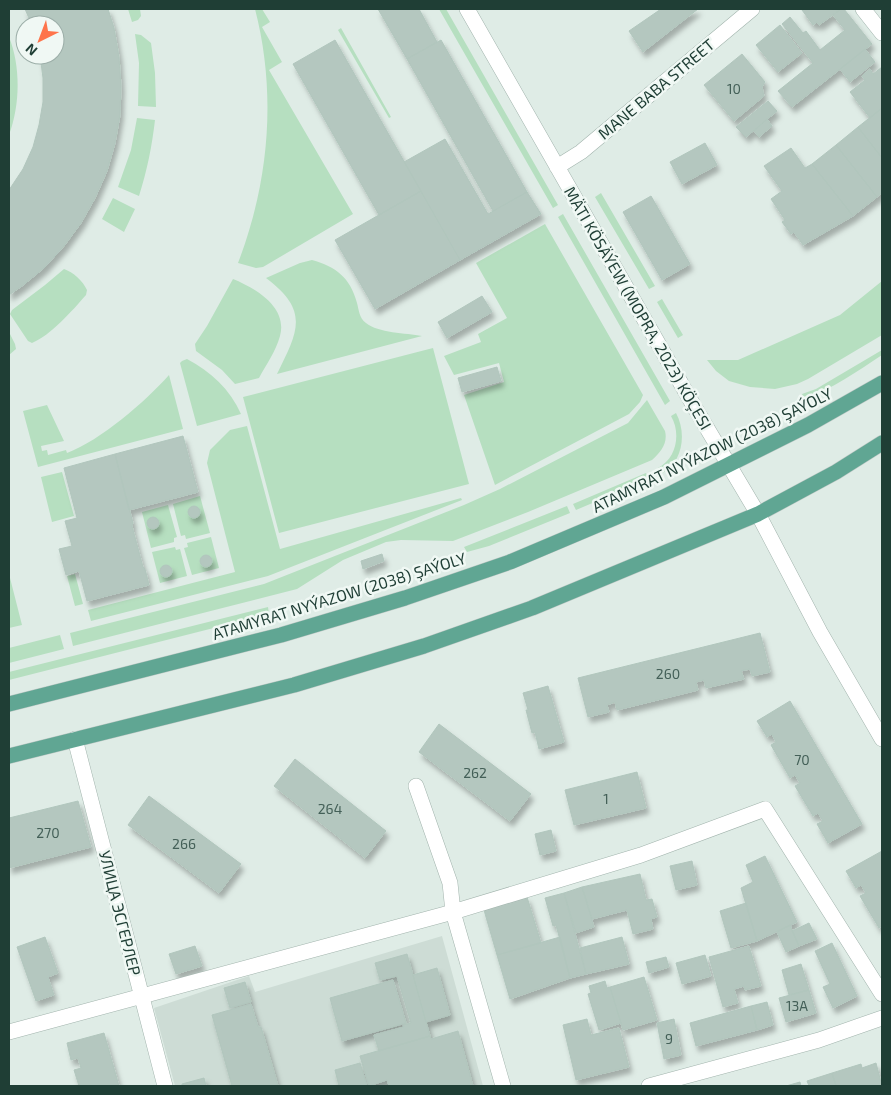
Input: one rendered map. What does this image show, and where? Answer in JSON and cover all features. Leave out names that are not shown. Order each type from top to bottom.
[{"type":"main road","name":"ATAMYRAT NYÝAZOW (2038) ŞAÝOLY","points":[[9,704],[281,635],[405,598],[510,562],[664,497],[808,425],[882,382]]},
{"type":"main road","points":[[9,756],[294,685],[424,646],[532,608],[758,514],[836,472],[882,443]]},
{"type":"street","name":"MÄTI KÖSÄÝEW (MOPRA, 2023) KÖÇESI","points":[[467,9],[695,408],[758,514],[820,632],[882,739]]},
{"type":"street","name":"MANE BABA STREET","points":[[557,167],[581,152],[752,9]]},
{"type":"street","points":[[863,9],[882,33]]},
{"type":"street","name":"УЛИЦА ЭСГЕРЛЕР","points":[[75,739],[165,1086]]},
{"type":"street","points":[[416,786],[450,883],[453,912],[503,1086]]},
{"type":"street","points":[[9,1032],[453,912],[641,855],[765,810],[882,994]]},
{"type":"street","points":[[649,1086],[820,1040],[882,1018]]},
{"type":"shaded area","points":[[442,936],[483,1086],[175,1086],[154,1008],[249,976],[255,992]]},
{"type":"green space","points":[[128,9],[140,9],[141,16],[138,20],[132,22]]},
{"type":"green space","points":[[255,9],[262,9],[270,22],[262,27],[282,62],[269,70],[353,214],[263,267],[256,268],[238,263],[257,201],[266,138],[266,73]]},
{"type":"green space","points":[[439,9],[446,9],[558,205],[553,208]]},
{"type":"green space","points":[[341,28],[391,117],[389,118],[338,30]]},
{"type":"green space","points":[[135,34],[141,35],[151,43],[155,73],[156,107],[138,106],[139,63]]},
{"type":"green space","points":[[9,37],[15,57],[18,86],[13,123],[9,135]]},
{"type":"green space","points":[[137,118],[155,120],[149,158],[139,196],[118,187],[131,150]]},
{"type":"green space","points":[[601,193],[655,286],[649,289],[595,197]]},
{"type":"green space","points":[[113,198],[135,209],[124,232],[102,219]]},
{"type":"green space","points":[[563,214],[670,401],[665,405],[558,217]]},
{"type":"green space","points":[[545,224],[643,395],[640,402],[629,414],[495,485],[464,395],[504,382],[499,363],[454,375],[444,356],[481,342],[478,334],[507,318],[476,263]]},
{"type":"green space","points":[[312,260],[328,266],[341,274],[350,286],[361,316],[366,323],[385,331],[422,336],[277,374],[290,346],[296,322],[289,301],[266,278],[300,263]]},
{"type":"green space","points":[[64,269],[80,280],[87,290],[86,295],[54,329],[32,343],[28,341],[10,314],[12,310]]},
{"type":"green space","points":[[233,279],[260,293],[268,300],[279,316],[281,326],[276,347],[259,378],[235,384],[222,370],[196,351],[195,344]]},
{"type":"green space","points":[[882,281],[882,335],[797,384],[775,389],[750,387],[729,381],[716,371],[707,360],[738,360],[840,315]]},
{"type":"green space","points":[[662,299],[683,335],[678,338],[657,302]]},
{"type":"green space","points":[[9,332],[16,349],[9,355]]},
{"type":"green space","points":[[433,348],[469,484],[279,533],[243,397]]},
{"type":"green space","points":[[882,350],[882,355],[835,385],[804,399],[802,394],[816,389]]},
{"type":"green space","points":[[187,359],[219,382],[237,405],[241,414],[197,426],[180,363]]},
{"type":"green space","points":[[169,375],[183,429],[38,467],[23,411],[47,405],[64,441],[41,446],[42,451],[47,450],[48,455],[66,450],[67,453],[108,430],[148,397]]},
{"type":"green space","points":[[647,400],[666,435],[663,447],[652,460],[453,541],[401,540],[386,542],[343,560],[297,589],[73,646],[70,633],[264,584],[464,505],[500,489],[628,423]]},
{"type":"green space","points":[[676,413],[681,429],[681,447],[674,463],[661,474],[658,468],[669,458],[675,445],[676,430],[671,416]]},
{"type":"green space","points":[[247,426],[280,549],[461,498],[462,500],[268,576],[91,621],[88,610],[235,572],[207,463],[210,450],[230,430]]},
{"type":"green space","points":[[62,472],[74,516],[52,522],[41,477]]},
{"type":"green space","points":[[646,473],[649,479],[576,510],[573,504]]},
{"type":"green space","points":[[200,496],[210,533],[186,539],[185,535],[181,536],[173,504]]},
{"type":"green space","points":[[168,505],[177,537],[174,538],[174,542],[151,548],[142,512]]},
{"type":"green space","points":[[567,506],[570,513],[489,546],[467,552],[464,547]]},
{"type":"green space","points":[[211,537],[219,568],[192,575],[184,548],[188,547],[187,543]]},
{"type":"green space","points":[[175,547],[176,550],[180,549],[187,576],[160,583],[152,552]]},
{"type":"green space","points":[[9,574],[22,625],[9,628]]},
{"type":"green space","points":[[75,574],[83,604],[75,606],[67,576]]},
{"type":"green space","points":[[268,607],[269,614],[9,680],[9,672]]},
{"type":"green space","points":[[60,635],[64,649],[9,663],[9,648]]},
{"type":"building","points":[[25,9],[108,9],[114,28],[119,57],[120,115],[107,171],[81,223],[44,268],[9,295],[9,190],[23,169],[33,147],[39,125],[43,102],[41,65],[65,65],[65,15],[28,15]]},
{"type":"building","points":[[378,9],[419,9],[437,42],[407,59]]},
{"type":"building","points":[[661,9],[698,9],[643,52],[629,31]]},
{"type":"building","points":[[803,9],[841,9],[819,25],[817,22],[813,25]]},
{"type":"building","points":[[844,9],[872,44],[792,107],[778,91],[813,63],[782,24],[790,17],[803,33],[806,31],[820,50],[845,30],[833,15]]},
{"type":"building","points":[[780,25],[802,53],[778,72],[756,45]]},
{"type":"building","points":[[335,40],[421,191],[379,215],[293,64]]},
{"type":"building","points":[[441,40],[527,192],[493,211],[407,59]]},
{"type":"building","points":[[865,49],[875,62],[850,82],[840,69]]},
{"type":"building","points":[[742,54],[765,82],[762,87],[764,96],[734,121],[704,85]]},
{"type":"building","points":[[882,67],[882,108],[870,118],[850,92],[865,80],[862,76],[870,69],[873,74]]},
{"type":"building","points":[[768,101],[777,111],[746,137],[736,127]]},
{"type":"building","points":[[882,108],[882,158],[858,127]]},
{"type":"building","points":[[767,119],[772,126],[759,137],[754,131]]},
{"type":"building","points":[[858,127],[882,158],[882,193],[877,197],[836,145]]},
{"type":"building","points":[[445,139],[488,214],[527,192],[541,214],[460,260],[404,162]]},
{"type":"building","points":[[705,143],[717,165],[682,184],[670,162]]},
{"type":"building","points":[[836,145],[877,197],[853,216],[812,164]]},
{"type":"building","points":[[791,148],[805,168],[812,164],[853,216],[803,245],[794,232],[791,234],[782,222],[785,220],[771,199],[782,191],[764,166]]},
{"type":"building","points":[[421,191],[460,260],[375,309],[335,240]]},
{"type":"building","points":[[651,196],[690,264],[662,280],[623,212]]},
{"type":"building","points":[[482,296],[492,312],[447,338],[438,322]]},
{"type":"building","points":[[497,367],[501,381],[462,392],[458,378]]},
{"type":"building","points":[[183,436],[198,492],[129,510],[115,454]]},
{"type":"building","points":[[115,454],[133,523],[132,526],[149,585],[87,601],[79,571],[66,575],[59,549],[72,546],[65,521],[77,518],[64,468]]},
{"type":"building","points":[[192,506],[196,506],[200,512],[196,518],[192,518],[188,514],[188,510]]},
{"type":"building","points":[[151,517],[155,517],[159,523],[155,529],[151,529],[147,525],[147,521]]},
{"type":"building","points":[[382,554],[384,561],[363,569],[361,561]]},
{"type":"building","points":[[204,555],[208,555],[212,561],[208,567],[204,567],[200,563],[200,559]]},
{"type":"building","points":[[164,565],[168,565],[172,571],[168,577],[164,577],[160,573],[160,569]]},
{"type":"building","points":[[760,633],[770,672],[752,676],[750,669],[741,671],[744,679],[706,688],[704,680],[696,682],[698,690],[617,710],[615,702],[607,705],[609,712],[588,717],[578,678]]},
{"type":"building","points":[[548,686],[564,742],[539,749],[535,732],[532,733],[523,693]]},
{"type":"building","points":[[790,701],[862,824],[828,843],[817,824],[823,821],[818,813],[813,816],[795,786],[800,783],[795,775],[790,778],[771,745],[776,742],[772,734],[767,737],[757,721]]},
{"type":"building","points":[[439,724],[531,794],[510,821],[419,752]]},
{"type":"building","points":[[295,759],[386,831],[365,858],[274,786]]},
{"type":"building","points":[[637,772],[646,808],[574,825],[565,790]]},
{"type":"building","points":[[149,796],[241,864],[219,893],[128,825]]},
{"type":"building","points":[[78,801],[91,847],[9,868],[9,818]]},
{"type":"building","points":[[551,830],[556,851],[540,855],[535,834]]},
{"type":"building","points":[[882,851],[882,926],[879,928],[860,896],[866,893],[861,885],[856,888],[846,871]]},
{"type":"building","points":[[765,856],[797,922],[757,941],[741,888],[753,882],[746,865]]},
{"type":"building","points":[[692,861],[697,885],[676,890],[670,866]]},
{"type":"building","points":[[640,874],[646,900],[652,899],[657,917],[651,919],[653,929],[633,934],[627,910],[592,919],[582,887]]},
{"type":"building","points":[[582,887],[594,927],[576,933],[564,893]]},
{"type":"building","points":[[564,893],[586,974],[570,978],[556,925],[553,926],[545,898]]},
{"type":"building","points":[[527,897],[541,943],[497,955],[484,910]]},
{"type":"building","points":[[746,903],[757,941],[731,948],[720,911]]},
{"type":"building","points":[[809,923],[817,939],[799,946],[792,931]]},
{"type":"building","points":[[790,925],[799,946],[786,952],[777,932]]},
{"type":"building","points":[[45,937],[58,973],[48,977],[54,995],[36,1001],[17,947]]},
{"type":"building","points":[[560,937],[570,978],[510,999],[497,955]]},
{"type":"building","points":[[622,937],[629,964],[586,974],[580,948]]},
{"type":"building","points":[[832,943],[857,996],[833,1008],[823,987],[830,984],[815,951]]},
{"type":"building","points":[[195,946],[202,966],[176,974],[169,954]]},
{"type":"building","points":[[749,946],[761,986],[745,990],[744,986],[734,989],[738,1003],[723,1007],[709,957]]},
{"type":"building","points":[[407,954],[430,1036],[379,1051],[374,1035],[404,1027],[403,1025],[411,1023],[397,976],[380,980],[375,963]]},
{"type":"building","points":[[705,955],[711,976],[682,984],[676,963]]},
{"type":"building","points":[[666,957],[669,967],[649,973],[646,962]]},
{"type":"building","points":[[801,964],[809,990],[789,995],[782,970]]},
{"type":"building","points":[[437,968],[450,1015],[426,1022],[413,975]]},
{"type":"building","points":[[644,977],[657,1020],[623,1030],[610,987]]},
{"type":"building","points":[[393,980],[406,1023],[342,1041],[330,998]]},
{"type":"building","points":[[605,981],[607,988],[610,987],[621,1023],[599,1030],[588,994],[591,993],[589,986]]},
{"type":"building","points":[[245,982],[251,1002],[230,1008],[224,988]]},
{"type":"building","points":[[809,990],[816,1013],[786,1022],[779,998]]},
{"type":"building","points":[[767,1002],[773,1025],[757,1030],[751,1006]]},
{"type":"building","points":[[251,1004],[258,1027],[261,1027],[278,1086],[232,1086],[212,1015]]},
{"type":"building","points":[[751,1006],[757,1030],[696,1046],[690,1023]]},
{"type":"building","points":[[587,1019],[591,1035],[619,1028],[629,1067],[576,1080],[563,1025]]},
{"type":"building","points":[[674,1019],[681,1055],[664,1059],[657,1023]]},
{"type":"building","points":[[458,1031],[473,1086],[389,1086],[387,1080],[369,1086],[360,1056],[430,1036],[431,1039]]},
{"type":"building","points":[[104,1033],[119,1086],[79,1086],[74,1070],[81,1068],[78,1058],[71,1060],[67,1043]]},
{"type":"building","points":[[360,1063],[367,1086],[339,1086],[335,1070]]},
{"type":"building","points":[[876,1063],[882,1086],[836,1086],[832,1073],[861,1064],[862,1068]]},
{"type":"building","points":[[832,1073],[836,1086],[809,1086],[807,1081]]},
{"type":"building","points":[[204,1078],[206,1086],[182,1086],[182,1084]]},
{"type":"building","points":[[800,1082],[801,1086],[786,1086]]}]
